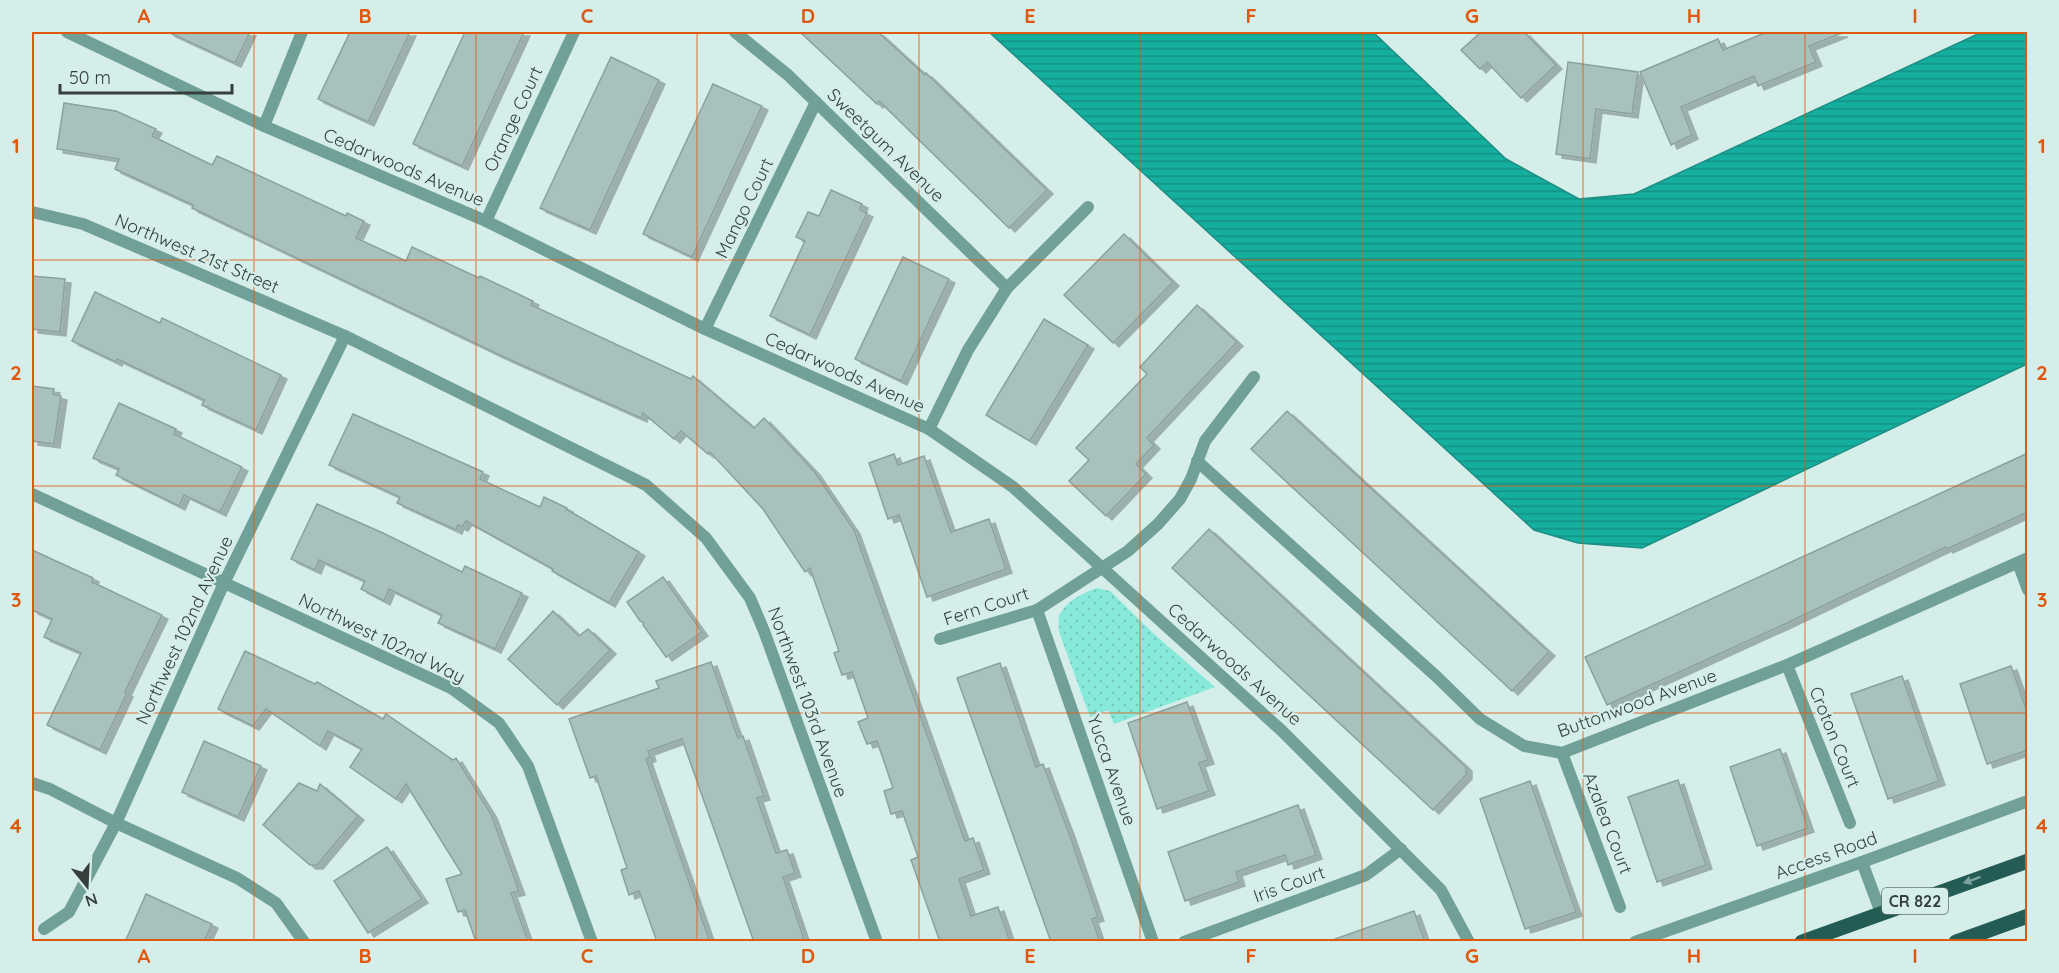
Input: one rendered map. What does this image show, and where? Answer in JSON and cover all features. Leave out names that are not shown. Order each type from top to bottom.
[{"type":"main road","name":"CR 822","points":[[1802,942],[2028,861]]},
{"type":"main road","points":[[1956,942],[2028,916]]},
{"type":"street","name":"Cedarwoods Avenue","points":[[67,32],[264,126],[486,221],[705,328],[929,429],[1013,486],[1281,730],[1441,890],[1469,942]]},
{"type":"street","points":[[264,126],[302,32]]},
{"type":"street","name":"Orange Court","points":[[486,221],[574,32]]},
{"type":"street","name":"Sweetgum Avenue","points":[[735,32],[764,54],[816,102],[1007,288]]},
{"type":"street","name":"Mango Court","points":[[705,328],[816,102]]},
{"type":"street","points":[[929,429],[968,350],[1007,288],[1088,207]]},
{"type":"street","name":"Northwest 21st Street","points":[[32,212],[83,224],[345,336]]},
{"type":"street","name":"Northwest 102nd Avenue","points":[[44,928],[69,912],[116,823],[224,583],[345,336]]},
{"type":"street","name":"Northwest 103rd Avenue","points":[[345,336],[646,484],[706,538],[750,598],[764,631],[877,942]]},
{"type":"street","name":"Fern Court","points":[[940,639],[1037,610],[1104,568],[1136,544],[1180,499],[1191,479],[1205,441],[1254,377]]},
{"type":"street","name":"Buttonwood Avenue","points":[[1197,461],[1437,677],[1480,719],[1524,746],[1562,753],[1787,665],[2023,560]]},
{"type":"street","name":"Northwest 102nd Way","points":[[32,494],[451,688],[499,723],[528,766],[592,942]]},
{"type":"street","points":[[2023,560],[2028,590]]},
{"type":"street","name":"Yucca Avenue","points":[[1037,610],[1153,942]]},
{"type":"street","name":"Croton Court","points":[[1787,665],[1850,823]]},
{"type":"street","name":"Azalea Court","points":[[1562,753],[1620,907]]},
{"type":"street","points":[[32,783],[50,789],[116,823],[237,878],[276,903],[304,942]]},
{"type":"street","name":"Access Road","points":[[1635,942],[2028,801]]},
{"type":"street","name":"Iris Court","points":[[1184,942],[1366,875],[1401,849]]},
{"type":"street","points":[[1862,862],[1881,913]]},
{"type":"shaded area","points":[[989,32],[1373,32],[1506,159],[1579,199],[1634,194],[1982,32],[2027,32],[2027,364],[1642,548],[1578,543],[1534,530]]},
{"type":"shaded area","points":[[1097,588],[1110,591],[1154,634],[1215,687],[1114,724],[1108,710],[1090,717],[1059,632],[1059,617],[1065,607],[1080,595]]},
{"type":"building","points":[[168,32],[250,32],[235,63]]},
{"type":"building","points":[[350,32],[410,32],[368,122],[318,99]]},
{"type":"building","points":[[465,32],[524,32],[462,166],[413,144]]},
{"type":"building","points":[[800,32],[878,32],[925,75],[926,73],[1047,190],[1009,228],[879,101],[877,104]]},
{"type":"building","points":[[1481,32],[1524,32],[1556,65],[1521,98],[1487,62],[1480,69],[1461,50]]},
{"type":"building","points":[[1767,32],[1842,33],[1809,46],[1816,62],[1758,86],[1754,76],[1681,107],[1692,135],[1671,145],[1640,72],[1718,39],[1723,50]]},
{"type":"building","points":[[611,57],[659,80],[590,230],[540,208]]},
{"type":"building","points":[[1568,62],[1638,72],[1632,114],[1596,109],[1590,159],[1556,154]]},
{"type":"building","points":[[713,84],[762,106],[692,257],[643,234]]},
{"type":"building","points":[[64,103],[116,111],[156,129],[152,136],[212,165],[217,156],[346,216],[347,213],[364,221],[356,238],[406,261],[412,247],[479,278],[480,276],[533,301],[531,305],[691,379],[693,376],[754,428],[764,418],[814,471],[854,530],[965,841],[973,838],[984,870],[959,879],[971,916],[998,907],[1010,942],[940,942],[911,860],[918,857],[902,811],[891,814],[884,791],[893,788],[877,741],[867,744],[858,722],[868,718],[852,672],[842,675],[834,653],[839,651],[810,568],[805,572],[763,509],[710,452],[708,454],[681,431],[674,439],[643,413],[641,418],[506,358],[192,208],[193,205],[115,169],[119,159],[57,149]]},
{"type":"building","points":[[831,190],[862,204],[860,210],[867,213],[810,335],[770,316],[805,241],[796,237],[808,212],[819,216]]},
{"type":"building","points":[[1124,234],[1173,282],[1113,343],[1064,295]]},
{"type":"building","points":[[903,257],[949,279],[901,381],[855,359]]},
{"type":"building","points":[[32,276],[65,279],[60,332],[32,329]]},
{"type":"building","points":[[95,292],[160,323],[162,318],[281,375],[256,430],[202,405],[204,400],[117,359],[116,362],[72,341]]},
{"type":"building","points":[[1197,305],[1237,342],[1147,438],[1154,445],[1136,464],[1146,474],[1106,516],[1069,481],[1089,460],[1076,448],[1147,374],[1140,367]]},
{"type":"building","points":[[1044,319],[1088,345],[1030,441],[986,415]]},
{"type":"building","points":[[32,386],[54,389],[53,394],[61,396],[54,444],[32,441]]},
{"type":"building","points":[[119,403],[176,429],[174,434],[242,467],[220,512],[184,495],[179,506],[116,475],[119,469],[93,458]]},
{"type":"building","points":[[1287,411],[1549,652],[1512,691],[1251,449]]},
{"type":"building","points":[[353,414],[483,472],[480,479],[540,507],[544,497],[567,508],[639,552],[609,603],[466,521],[462,527],[458,525],[456,530],[397,503],[400,497],[329,465]]},
{"type":"building","points":[[2028,453],[2028,512],[1947,549],[1946,547],[1607,705],[1585,657]]},
{"type":"building","points":[[894,454],[898,465],[924,456],[951,532],[989,519],[1006,569],[927,597],[899,515],[888,519],[869,463]]},
{"type":"building","points":[[317,504],[462,572],[465,566],[522,593],[495,649],[438,623],[442,615],[389,589],[384,601],[361,589],[365,581],[319,560],[315,570],[291,559]]},
{"type":"building","points":[[1209,529],[1466,767],[1466,775],[1433,810],[1172,568]]},
{"type":"building","points":[[32,550],[93,578],[92,582],[162,615],[100,750],[47,725],[81,653],[44,637],[52,619],[32,610]]},
{"type":"building","points":[[663,577],[702,632],[666,657],[627,602]]},
{"type":"building","points":[[553,611],[579,636],[588,629],[610,650],[557,705],[508,659]]},
{"type":"building","points":[[245,651],[315,684],[317,682],[383,719],[386,714],[453,760],[456,758],[491,814],[519,891],[511,893],[528,942],[476,942],[465,910],[458,912],[446,879],[462,874],[406,784],[396,799],[350,767],[362,749],[328,731],[320,746],[266,709],[253,726],[218,709]]},
{"type":"building","points":[[711,662],[738,738],[743,736],[764,796],[757,798],[776,853],[787,850],[795,873],[783,877],[805,942],[754,942],[682,739],[648,751],[650,757],[646,759],[710,942],[657,942],[639,891],[629,895],[621,870],[627,868],[596,776],[590,778],[569,719],[659,688],[656,681]]},
{"type":"building","points":[[1000,663],[1036,767],[1043,764],[1070,836],[1098,917],[1092,919],[1100,942],[1051,942],[957,678]]},
{"type":"building","points":[[2011,666],[2028,714],[2028,750],[1987,764],[1960,684]]},
{"type":"building","points":[[1902,676],[1939,781],[1888,799],[1851,694]]},
{"type":"building","points":[[1187,702],[1208,760],[1199,763],[1209,791],[1157,809],[1128,723]]},
{"type":"building","points":[[204,741],[261,766],[238,817],[182,792]]},
{"type":"building","points":[[1780,749],[1808,828],[1757,846],[1730,767]]},
{"type":"building","points":[[1678,780],[1706,865],[1657,882],[1628,797]]},
{"type":"building","points":[[1530,781],[1576,912],[1525,929],[1480,799]]},
{"type":"building","points":[[299,783],[317,791],[320,784],[358,816],[317,865],[310,865],[263,825]]},
{"type":"building","points":[[1298,805],[1316,855],[1288,865],[1285,855],[1236,872],[1239,882],[1185,901],[1168,852]]},
{"type":"building","points":[[387,847],[422,899],[368,933],[334,881]]},
{"type":"building","points":[[146,894],[212,924],[204,942],[125,942]]},
{"type":"building","points":[[1414,911],[1425,942],[1335,942],[1335,939]]}]
